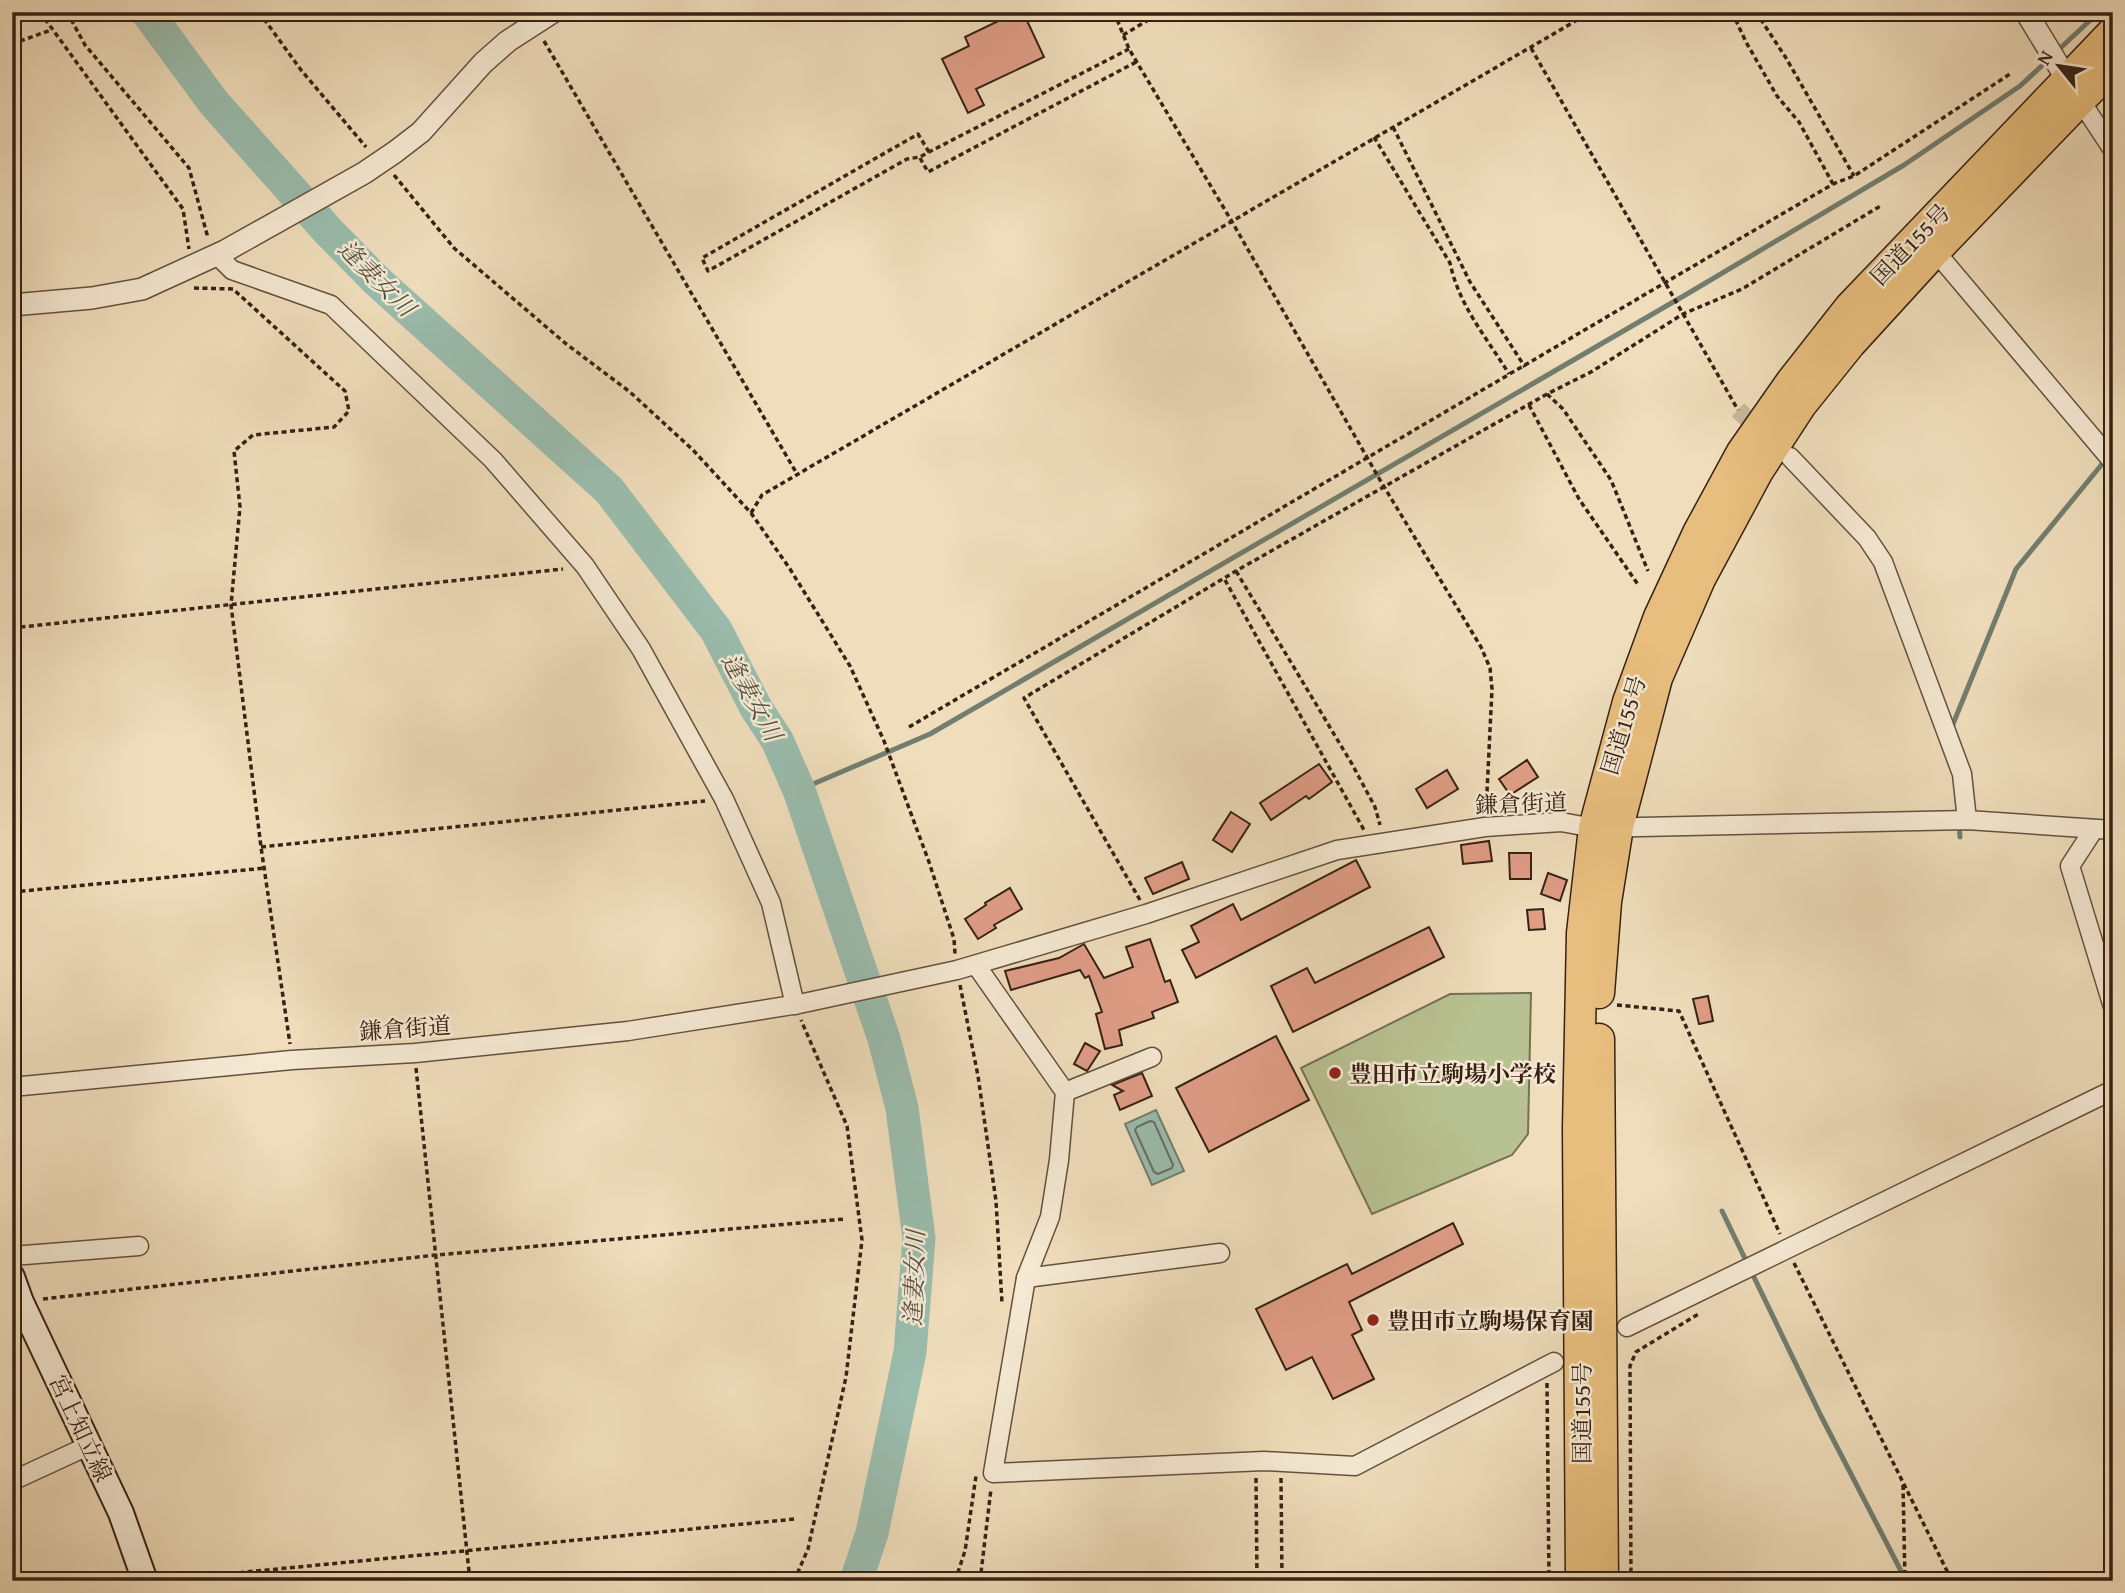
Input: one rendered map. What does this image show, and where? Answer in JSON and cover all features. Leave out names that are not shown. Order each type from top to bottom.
[{"type":"highway","name":"国道155号","points":[[1603,1581],[1598,1003],[1606,902],[1606,827],[1657,678],[1700,579],[1758,471],[1801,405],[1850,344],[1935,251],[2074,90],[2113,32]]},
{"type":"highway","name":"国道155号","points":[[1581,1581],[1578,1128],[1582,933],[1606,827],[1628,702],[1659,617],[1698,533],[1742,452],[1791,382],[1850,307],[2074,90],[2113,66]]},
{"type":"main road","name":"宮上知立線","points":[[12,1277],[17,1302],[90,1445],[121,1513],[145,1581]]},
{"type":"street","points":[[12,305],[92,298],[142,289],[221,253],[382,161],[421,132],[483,63],[508,41],[553,12]]},
{"type":"street","points":[[2026,12],[2113,150]]},
{"type":"street","points":[[1935,251],[2113,462]]},
{"type":"street","points":[[221,253],[232,270],[331,305],[493,460],[585,566],[641,649],[724,799],[771,903],[797,1005]]},
{"type":"street","points":[[1790,457],[1867,538],[1883,562],[1962,774],[1967,820]]},
{"type":"street","name":"鎌倉街道","points":[[12,1087],[628,1031],[797,1005],[976,965],[1146,914],[1337,850],[1485,827],[1562,822],[1606,827],[1967,820],[2113,830]]},
{"type":"street","points":[[2094,829],[2070,866],[2113,1007]]},
{"type":"street","points":[[976,965],[1065,1092],[1059,1160],[1050,1217],[1026,1278],[985,1470],[1269,1462],[1354,1466],[1550,1364]]},
{"type":"street","points":[[1065,1092],[1152,1057]]},
{"type":"street","points":[[1627,1327],[2113,1090]]},
{"type":"street","points":[[12,1256],[139,1246]]},
{"type":"street","points":[[1026,1278],[1220,1253]]},
{"type":"street","points":[[12,1481],[90,1445]]},
{"type":"path","points":[[40,12],[183,209],[189,251]]},
{"type":"path","points":[[68,12],[85,45],[189,168],[211,249],[221,253]]},
{"type":"path","points":[[259,12],[301,70],[371,153],[382,161],[453,248],[565,343],[630,392],[693,450],[751,513],[790,569],[850,666],[884,741],[954,939],[954,971],[978,1076],[996,1201],[1003,1304]]},
{"type":"path","points":[[1114,12],[1129,49],[1231,220],[1371,465],[1481,647],[1490,668],[1492,690],[1485,827]]},
{"type":"path","points":[[1118,19],[1130,12]]},
{"type":"path","points":[[1123,35],[1162,12]]},
{"type":"path","points":[[751,513],[762,495],[797,474],[1591,12]]},
{"type":"path","points":[[1732,12],[1771,85],[1799,122],[1833,184]]},
{"type":"path","points":[[1756,12],[1786,58],[1854,176]]},
{"type":"path","points":[[534,23],[797,474]]},
{"type":"path","points":[[12,44],[51,30]]},
{"type":"path","points":[[1531,48],[1738,410]]},
{"type":"path","points":[[929,152],[918,134],[702,258],[708,271],[907,159],[920,157],[1129,49]]},
{"type":"path","points":[[920,157],[928,172],[1138,61]]},
{"type":"path","points":[[909,727],[1833,184],[1854,176],[2010,74]]},
{"type":"path","points":[[1393,127],[1470,282],[1525,367]]},
{"type":"path","points":[[1374,137],[1450,264],[1454,284],[1466,309],[1487,337],[1509,375]]},
{"type":"path","points":[[1146,914],[1024,698],[1236,571],[1547,394],[1591,372],[1683,314],[1742,289],[1882,205]]},
{"type":"path","points":[[185,287],[233,289],[345,391],[349,411],[334,427],[253,435],[234,451],[240,508],[231,605],[261,847],[292,1060]]},
{"type":"path","points":[[1547,394],[1563,410],[1611,480],[1648,571]]},
{"type":"path","points":[[1529,405],[1579,499],[1639,586]]},
{"type":"path","points":[[12,628],[585,566]]},
{"type":"path","points":[[1236,571],[1375,807],[1376,845]]},
{"type":"path","points":[[1224,579],[1376,845]]},
{"type":"path","points":[[261,847],[724,799]]},
{"type":"path","points":[[12,892],[266,868]]},
{"type":"path","points":[[1598,1003],[1679,1012],[1787,1249],[1952,1581]]},
{"type":"path","points":[[794,1581],[808,1549],[846,1377],[862,1240],[847,1126],[797,1005]]},
{"type":"path","points":[[415,1052],[470,1581]]},
{"type":"path","points":[[17,1302],[436,1255],[845,1219]]},
{"type":"path","points":[[1631,1581],[1630,1366],[1636,1352],[1703,1311]]},
{"type":"path","points":[[1549,1581],[1550,1364]]},
{"type":"path","points":[[1257,1581],[1269,1462]]},
{"type":"path","points":[[1269,1462],[1282,1581]]},
{"type":"path","points":[[955,1581],[985,1470]]},
{"type":"path","points":[[980,1581],[985,1470]]},
{"type":"path","points":[[1903,1482],[1905,1581]]},
{"type":"path","points":[[159,1581],[795,1519]]},
{"type":"green space","points":[[1531,993],[1528,1134],[1512,1155],[1372,1214],[1301,1068],[1450,994]]},
{"type":"water","points":[[1156,1110],[1184,1171],[1152,1185],[1125,1124]]},
{"type":"building","points":[[1017,12],[1023,12],[1044,57],[976,89],[984,105],[968,113],[942,59],[969,46],[965,37]]},
{"type":"building","points":[[1527,760],[1538,777],[1510,795],[1499,779]]},
{"type":"building","points":[[1319,764],[1332,782],[1309,799],[1306,796],[1271,820],[1260,803]]},
{"type":"building","points":[[1447,770],[1458,789],[1427,808],[1416,789]]},
{"type":"building","points":[[1231,812],[1250,824],[1232,852],[1213,840]]},
{"type":"building","points":[[1489,841],[1492,861],[1463,864],[1461,845]]},
{"type":"building","points":[[1509,853],[1531,853],[1531,879],[1510,879]]},
{"type":"building","points":[[1356,860],[1370,887],[1196,978],[1182,950],[1199,942],[1191,926],[1233,904],[1241,920]]},
{"type":"building","points":[[1182,862],[1189,879],[1153,894],[1145,878]]},
{"type":"building","points":[[1548,873],[1567,880],[1560,901],[1541,894]]},
{"type":"building","points":[[1010,888],[1022,909],[994,925],[996,928],[978,939],[965,919]]},
{"type":"building","points":[[1543,909],[1545,929],[1529,930],[1527,910]]},
{"type":"building","points":[[1429,927],[1444,957],[1293,1032],[1271,986],[1307,968],[1315,983]]},
{"type":"building","points":[[1150,939],[1165,982],[1170,980],[1178,1002],[1152,1012],[1154,1018],[1119,1030],[1122,1045],[1105,1049],[1096,1014],[1102,1012],[1089,976],[1085,978],[1080,970],[1011,990],[1005,971],[1059,958],[1084,944],[1104,978],[1133,967],[1126,947]]},
{"type":"building","points":[[1708,996],[1713,1021],[1699,1024],[1693,999]]},
{"type":"building","points":[[1276,1036],[1309,1100],[1209,1152],[1176,1088]]},
{"type":"building","points":[[1085,1043],[1100,1051],[1087,1071],[1074,1064]]},
{"type":"building","points":[[1142,1073],[1152,1096],[1120,1110],[1114,1095],[1123,1091],[1112,1085]]},
{"type":"building","points":[[1453,1223],[1463,1244],[1349,1302],[1362,1330],[1352,1335],[1374,1379],[1333,1399],[1312,1357],[1286,1370],[1256,1309],[1347,1264],[1352,1274]]},
{"type":"waterway","name":"逢妻女川","points":[[147,12],[214,103],[328,231],[377,281],[609,490],[716,630],[756,708],[777,740],[799,790],[884,1039],[902,1108],[919,1238],[910,1352],[872,1533],[856,1581]]},
{"type":"waterway","points":[[2055,53],[2099,12]]},
{"type":"waterway","points":[[799,790],[930,734],[1687,294],[1904,165],[2020,86],[2048,60]]},
{"type":"waterway","points":[[1951,729],[2016,569],[2107,458]]},
{"type":"waterway","points":[[1959,822],[1960,837]]},
{"type":"waterway","points":[[1722,1211],[1904,1581]]},
{"type":"tunnel","points":[[1738,410],[1764,434]]},
{"type":"place","name":"豊田市立駒場小学校","points":[[1335,1073]]},
{"type":"place","name":"豊田市立駒場保育園","points":[[1373,1320]]}]
